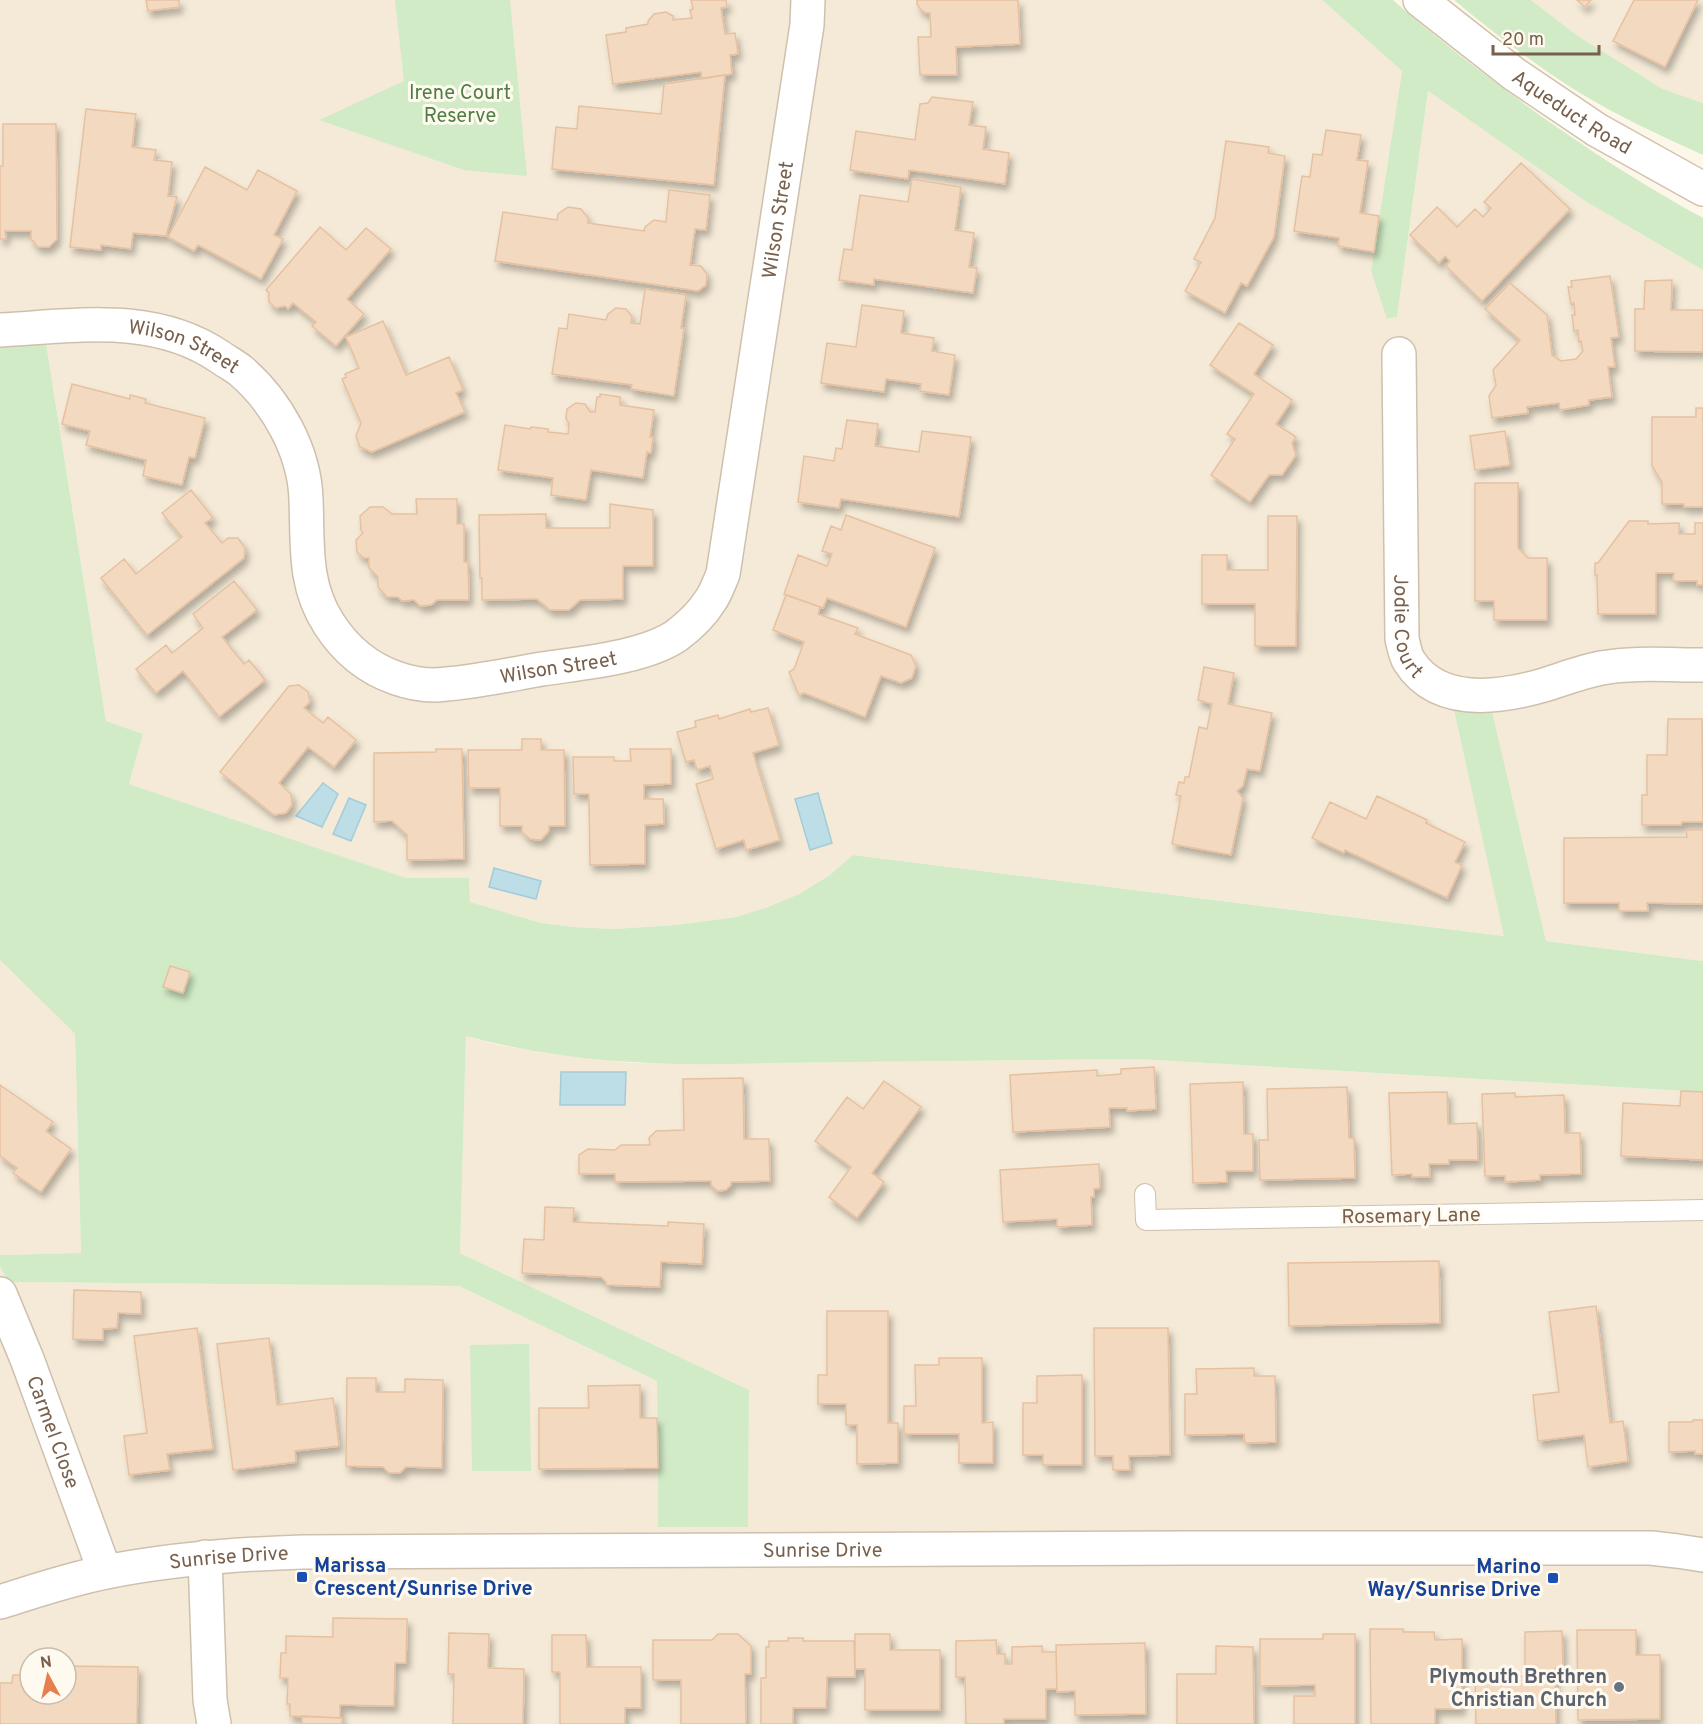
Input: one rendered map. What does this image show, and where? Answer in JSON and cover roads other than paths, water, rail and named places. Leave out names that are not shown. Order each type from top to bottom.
[{"type":"street","name":"Wilson Street","points":[[0,330],[120,325],[158,330],[187,339],[213,352],[240,370],[264,396],[281,420],[295,448],[304,476],[307,554],[315,601],[344,645],[367,665],[398,678],[432,685],[615,657],[650,648],[675,636],[693,621],[711,600],[723,574],[807,25],[808,0]]},
{"type":"street","name":"Aqueduct Road","points":[[1420,0],[1514,74],[1597,130],[1703,189]]},
{"type":"street","name":"Jodie Court","points":[[1399,354],[1402,639],[1408,659],[1421,676],[1437,688],[1461,695],[1494,695],[1545,685],[1574,674],[1603,668],[1635,665],[1703,665]]},
{"type":"street","name":"Carmel Close","points":[[0,1294],[27,1359],[105,1572]]},
{"type":"street","name":"Sunrise Drive","points":[[1651,1548],[1703,1537]]},
{"type":"street","name":"Sunrise Drive","points":[[0,1602],[52,1585],[105,1572],[205,1557],[303,1552],[1651,1548],[1703,1556]]},
{"type":"street","points":[[205,1557],[210,1700],[214,1724]]},
{"type":"lane","name":"Rosemary Lane","points":[[1145,1194],[1146,1220],[1703,1210]]},
{"type":"water","points":[[323,783],[338,794],[322,827],[296,816]]},
{"type":"water","points":[[818,793],[832,843],[810,850],[795,799]]},
{"type":"water","points":[[349,798],[366,805],[351,841],[333,834]]},
{"type":"water","points":[[494,868],[541,881],[536,899],[489,887]]},
{"type":"water","points":[[561,1072],[626,1072],[625,1105],[560,1105]]},
{"type":"place","name":"Marissa Crescent/Sunrise Drive","points":[[302,1577]]},
{"type":"place","name":"Marino Way/Sunrise Drive","points":[[1553,1578]]},
{"type":"place","name":"Plymouth Brethren Christian Church","points":[[1619,1687]]},
{"type":"park label","name":"Irene Court Reserve","points":[[460,104]]}]
